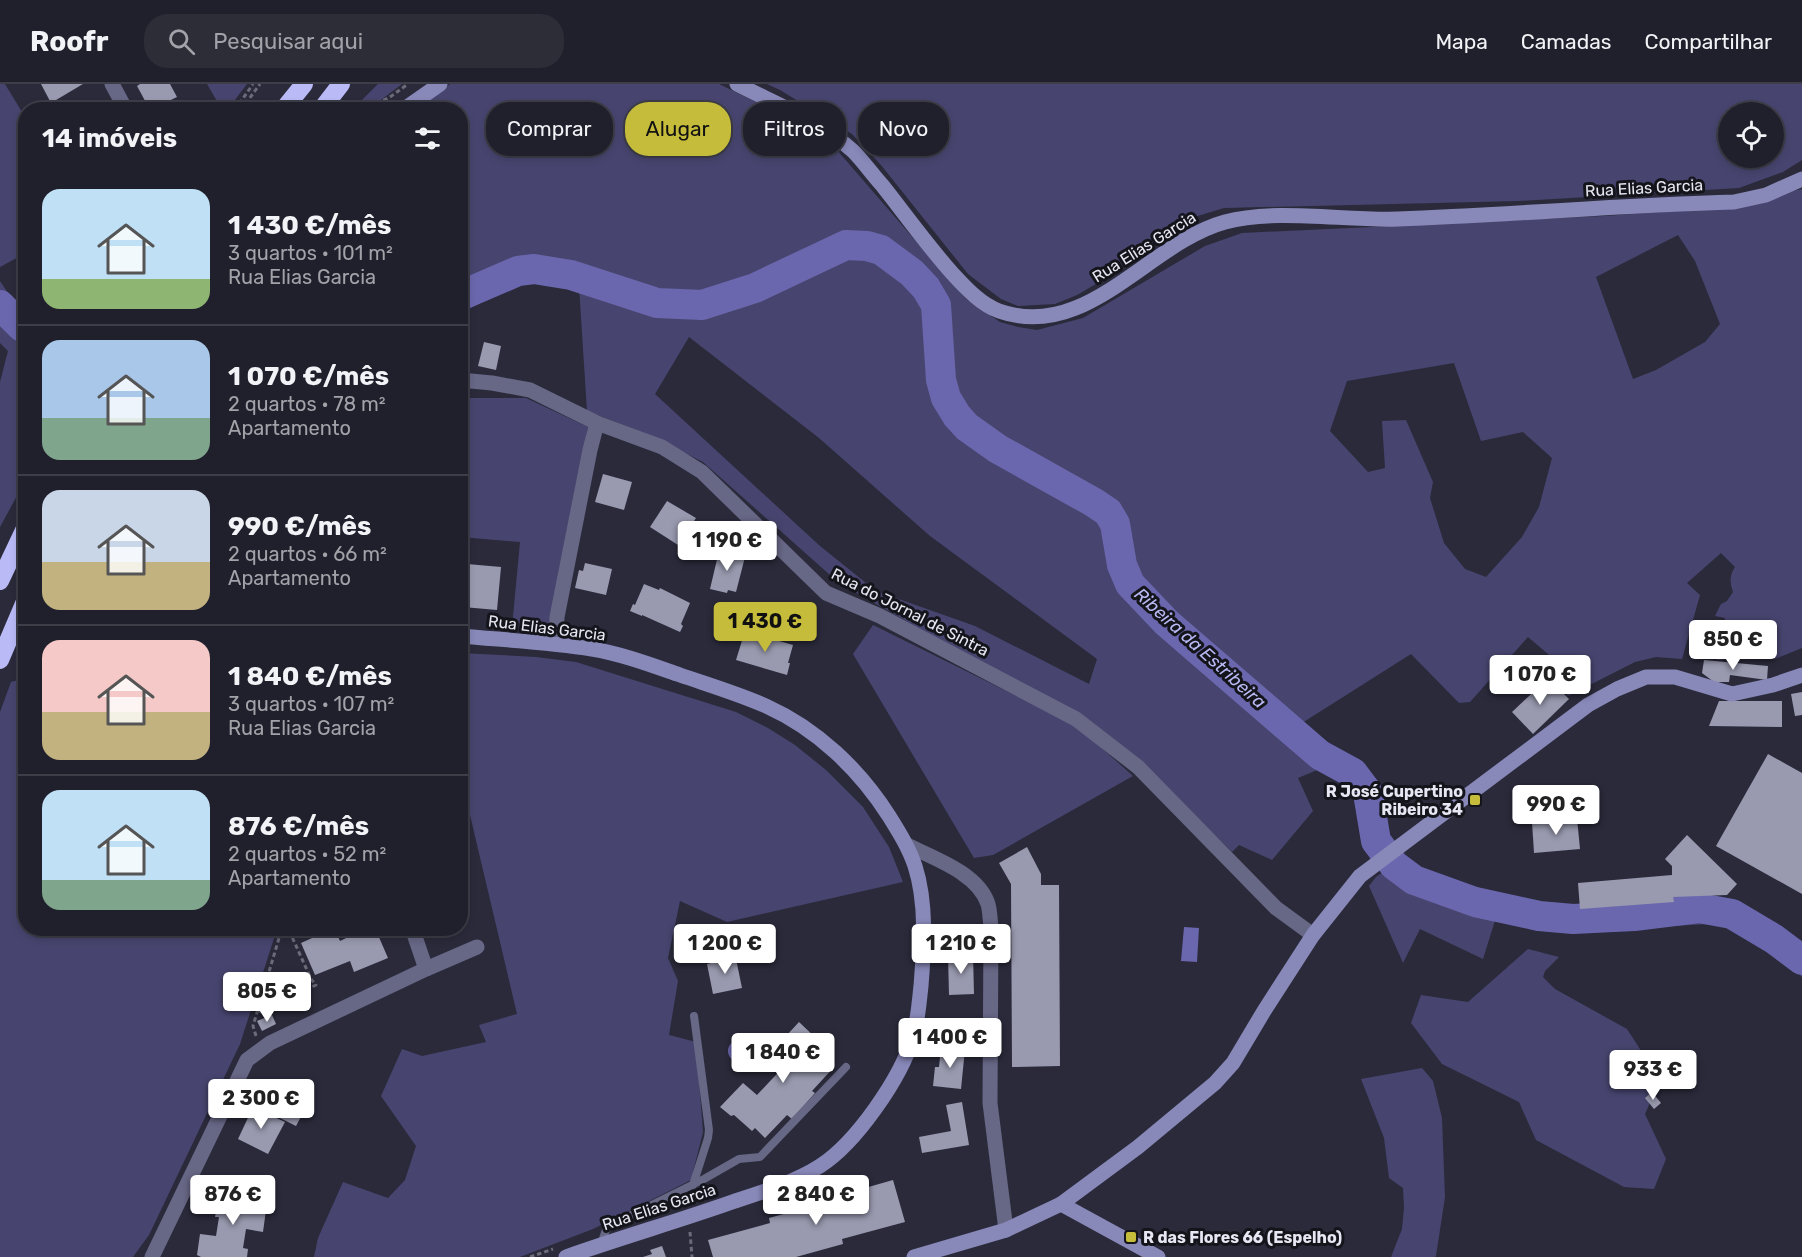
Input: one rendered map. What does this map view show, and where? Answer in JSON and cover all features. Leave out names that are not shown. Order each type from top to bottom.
[{"type":"highway","points":[[289,102],[304,84]]},
{"type":"highway","points":[[327,102],[341,84]]},
{"type":"highway","points":[[0,581],[18,543]]},
{"type":"highway","points":[[0,660],[18,618]]},
{"type":"street","points":[[112,84],[122,102]]},
{"type":"street","points":[[414,102],[440,84]]},
{"type":"street","name":"Rua Elias Garcia","points":[[737,84],[799,115],[854,152],[940,260],[968,291],[996,310],[1024,317],[1050,316],[1084,304],[1197,232],[1227,221],[1258,217],[1397,219],[1734,202],[1766,195],[1802,179]]},
{"type":"street","name":"Rua do Jornal de Sintra","points":[[468,381],[530,390],[597,423],[662,447],[702,472],[826,593],[880,616],[1076,719],[1138,767],[1276,908],[1313,935]]},
{"type":"street","points":[[556,644],[556,617],[597,423]]},
{"type":"street","name":"Rua Elias Garcia","points":[[468,637],[594,649],[626,657],[766,706],[828,745],[848,764],[874,794],[907,845],[916,869],[923,927],[920,1001],[913,1037],[885,1094],[844,1146],[822,1165],[762,1192],[601,1244],[564,1252]]},
{"type":"street","points":[[914,1257],[1006,1230],[1061,1204],[1138,1147],[1215,1083],[1233,1063],[1313,935],[1360,876],[1588,705],[1617,689],[1646,677],[1675,677],[1732,694],[1773,686],[1802,675]]},
{"type":"street","points":[[907,845],[973,881],[988,904],[991,927],[990,1103],[1006,1230]]},
{"type":"street","points":[[415,936],[426,969]]},
{"type":"street","points":[[152,1257],[247,1060],[270,1043],[477,947]]},
{"type":"street","points":[[1061,1204],[1158,1257]]},
{"type":"lane","points":[[693,1185],[709,1130],[694,1016]]},
{"type":"lane","points":[[601,1244],[607,1227],[693,1185],[739,1159],[760,1157],[846,1067]]},
{"type":"path","points":[[241,102],[253,84]]},
{"type":"path","points":[[247,102],[260,84]]},
{"type":"path","points":[[380,102],[408,84]]},
{"type":"path","points":[[261,1050],[253,1026],[280,936]]},
{"type":"path","points":[[258,1012],[316,985],[311,979],[292,936]]},
{"type":"path","points":[[530,1257],[564,1252]]},
{"type":"shaded area","points":[[0,84],[5,84],[18,105],[18,257],[0,267]]},
{"type":"shaded area","points":[[207,84],[247,84],[233,102],[218,102]]},
{"type":"shaded area","points":[[378,84],[402,84],[378,102],[360,102]]},
{"type":"shaded area","points":[[450,84],[719,84],[756,102],[743,102],[743,156],[842,156],[966,299],[1000,322],[1037,330],[1083,318],[1205,246],[1242,233],[1707,209],[1802,189],[1802,648],[1775,659],[1717,660],[1725,618],[1715,616],[1721,604],[1727,601],[1733,592],[1731,580],[1735,567],[1721,553],[1687,583],[1700,595],[1682,659],[1656,657],[1635,662],[1568,696],[1545,670],[1555,660],[1528,637],[1470,702],[1459,703],[1411,654],[1302,723],[1369,788],[1384,843],[1368,854],[1358,794],[1327,766],[1298,778],[1313,811],[1272,860],[1239,845],[1232,852],[1146,768],[931,635],[839,583],[703,462],[645,433],[587,411],[579,286],[540,277],[520,282],[468,309],[468,102],[426,102]],"holes":[[[1678,235],[1695,261],[1720,324],[1705,342],[1656,370],[1633,379],[1596,277]],[[689,337],[819,438],[930,536],[1097,659],[1089,684],[975,626],[876,591],[820,546],[655,394]],[[1454,363],[1481,441],[1523,432],[1552,458],[1539,507],[1522,537],[1486,577],[1465,569],[1444,543],[1430,498],[1433,482],[1406,420],[1382,421],[1385,468],[1368,472],[1330,431],[1347,381]]]},
{"type":"shaded area","points":[[767,84],[1802,84],[1802,160],[1783,172],[1739,188],[1518,201],[1224,208],[1191,218],[1101,281],[1077,295],[1055,304],[1018,306],[1001,299],[968,274],[873,156],[949,156],[949,102],[858,102],[858,140],[846,130],[846,102],[800,102]]},
{"type":"shaded area","points":[[0,281],[18,308],[18,494],[0,527],[0,382],[8,351],[0,343]]},
{"type":"shaded area","points":[[468,398],[526,398],[588,427],[549,634],[512,627],[520,542],[468,538]]},
{"type":"shaded area","points":[[873,625],[1077,726],[1133,776],[993,855],[974,858],[853,654]]},
{"type":"shaded area","points":[[468,653],[576,662],[736,712],[768,728],[795,745],[826,770],[863,807],[889,847],[903,882],[727,922],[680,901],[668,958],[678,981],[669,1035],[696,1042],[703,1132],[691,1180],[593,1229],[520,1257],[314,1257],[318,1238],[343,1182],[388,1198],[405,1180],[416,1146],[381,1096],[402,1049],[422,1056],[486,1042],[479,1025],[517,1014],[468,806]]},
{"type":"shaded area","points":[[18,680],[18,936],[275,936],[240,1044],[149,1235],[133,1257],[0,1257],[0,712],[11,682]]},
{"type":"shaded area","points":[[1400,860],[1420,873],[1492,898],[1562,910],[1726,899],[1742,904],[1802,944],[1802,977],[1752,933],[1725,923],[1591,931],[1497,914],[1483,959],[1420,929],[1403,963],[1369,886],[1376,877]]},
{"type":"shaded area","points":[[1184,927],[1199,928],[1197,962],[1181,961]]},
{"type":"shaded area","points":[[1528,949],[1559,957],[1545,971],[1543,977],[1555,989],[1627,1029],[1660,1080],[1645,1114],[1666,1159],[1654,1189],[1624,1187],[1536,1140],[1519,1102],[1442,1064],[1411,1023],[1421,995],[1468,1002]]},
{"type":"shaded area","points":[[739,1040],[747,1043],[750,1051],[747,1059],[739,1062],[731,1059],[728,1051],[731,1043]]},
{"type":"shaded area","points":[[1422,1068],[1433,1081],[1442,1118],[1445,1197],[1436,1256],[1391,1257],[1402,1229],[1403,1188],[1389,1178],[1384,1138],[1361,1079]]},
{"type":"building","points":[[41,84],[83,84],[53,102],[50,102]]},
{"type":"building","points":[[140,84],[170,84],[177,97],[167,102],[146,102],[137,86]]},
{"type":"building","points":[[484,342],[501,346],[496,370],[478,366]]},
{"type":"building","points":[[603,474],[632,482],[624,510],[595,502]]},
{"type":"building","points":[[667,501],[696,518],[678,545],[650,527]]},
{"type":"building","points":[[719,551],[745,557],[736,592],[728,590],[727,593],[710,589]]},
{"type":"building","points":[[585,563],[612,569],[606,595],[575,588],[579,570],[583,571]]},
{"type":"building","points":[[468,564],[501,567],[497,610],[468,607]]},
{"type":"building","points":[[644,584],[659,590],[660,588],[690,603],[680,632],[630,611]]},
{"type":"building","points":[[745,631],[793,645],[787,675],[736,660]]},
{"type":"building","points":[[1704,660],[1768,666],[1767,680],[1730,675],[1729,682],[1714,682],[1702,673]]},
{"type":"building","points":[[1548,678],[1569,699],[1533,734],[1512,712]]},
{"type":"building","points":[[1802,692],[1802,715],[1795,716],[1791,694]]},
{"type":"building","points":[[1719,701],[1782,701],[1782,727],[1709,726]]},
{"type":"building","points":[[1768,754],[1802,773],[1802,894],[1716,846]]},
{"type":"building","points":[[1577,818],[1580,849],[1534,853],[1532,822]]},
{"type":"building","points":[[1687,835],[1737,884],[1727,895],[1673,897],[1674,902],[1580,909],[1578,883],[1672,875],[1672,866],[1665,859]]},
{"type":"building","points":[[1027,847],[1041,874],[1041,885],[1059,885],[1060,1066],[1012,1067],[1011,884],[999,863]]},
{"type":"building","points":[[316,936],[338,936],[340,941],[350,936],[378,936],[388,958],[354,972],[350,961],[315,975],[301,943]]},
{"type":"building","points":[[735,954],[742,988],[713,994],[707,964],[718,961],[718,958]]},
{"type":"building","points":[[973,954],[974,994],[949,995],[948,955]]},
{"type":"building","points":[[272,1015],[276,1024],[262,1031],[257,1021]]},
{"type":"building","points":[[799,1022],[819,1041],[816,1044],[828,1054],[824,1058],[834,1067],[812,1091],[815,1093],[792,1119],[787,1115],[765,1138],[755,1128],[752,1131],[734,1115],[731,1116],[720,1107],[743,1083],[757,1095],[787,1063],[773,1050]]},
{"type":"building","points":[[941,1047],[965,1049],[961,1089],[933,1086],[935,1067],[939,1067]]},
{"type":"building","points":[[281,1079],[313,1094],[296,1126],[266,1111]]},
{"type":"building","points":[[1652,1092],[1661,1103],[1654,1109],[1645,1098]]},
{"type":"building","points":[[962,1102],[969,1145],[922,1153],[919,1137],[951,1131],[946,1105]]},
{"type":"building","points":[[253,1107],[285,1122],[268,1154],[238,1139]]},
{"type":"building","points":[[893,1180],[905,1222],[842,1239],[843,1244],[796,1257],[713,1257],[708,1240],[770,1223],[769,1218],[831,1201],[830,1198]]},
{"type":"building","points":[[235,1192],[263,1197],[261,1209],[266,1210],[263,1232],[246,1229],[243,1248],[248,1249],[247,1257],[201,1257],[197,1255],[200,1234],[216,1236],[219,1217],[215,1217],[219,1195],[234,1197]]},
{"type":"building","points":[[662,1246],[666,1257],[643,1257],[652,1254],[650,1250]]},
{"type":"waterway","name":"Ribeira da Estribeira","points":[[468,293],[518,271],[534,269],[571,275],[657,303],[702,305],[755,288],[846,245],[867,246],[881,250],[912,273],[926,288],[936,305],[941,380],[946,398],[957,416],[967,427],[998,449],[1108,512],[1115,524],[1122,565],[1130,584],[1167,623],[1320,755],[1353,773],[1368,793],[1376,841],[1394,865],[1414,880],[1475,902],[1539,916],[1573,919],[1634,916],[1699,908],[1732,914],[1774,939],[1802,960]]},
{"type":"waterway","name":"Ribeira da Estribeira","points":[[0,305],[18,323]]},
{"type":"place","name":"R José Cupertino Ribeiro 34","points":[[1475,800]]},
{"type":"place","name":"R das Flores 66 (Espelho)","points":[[1131,1237]]}]
